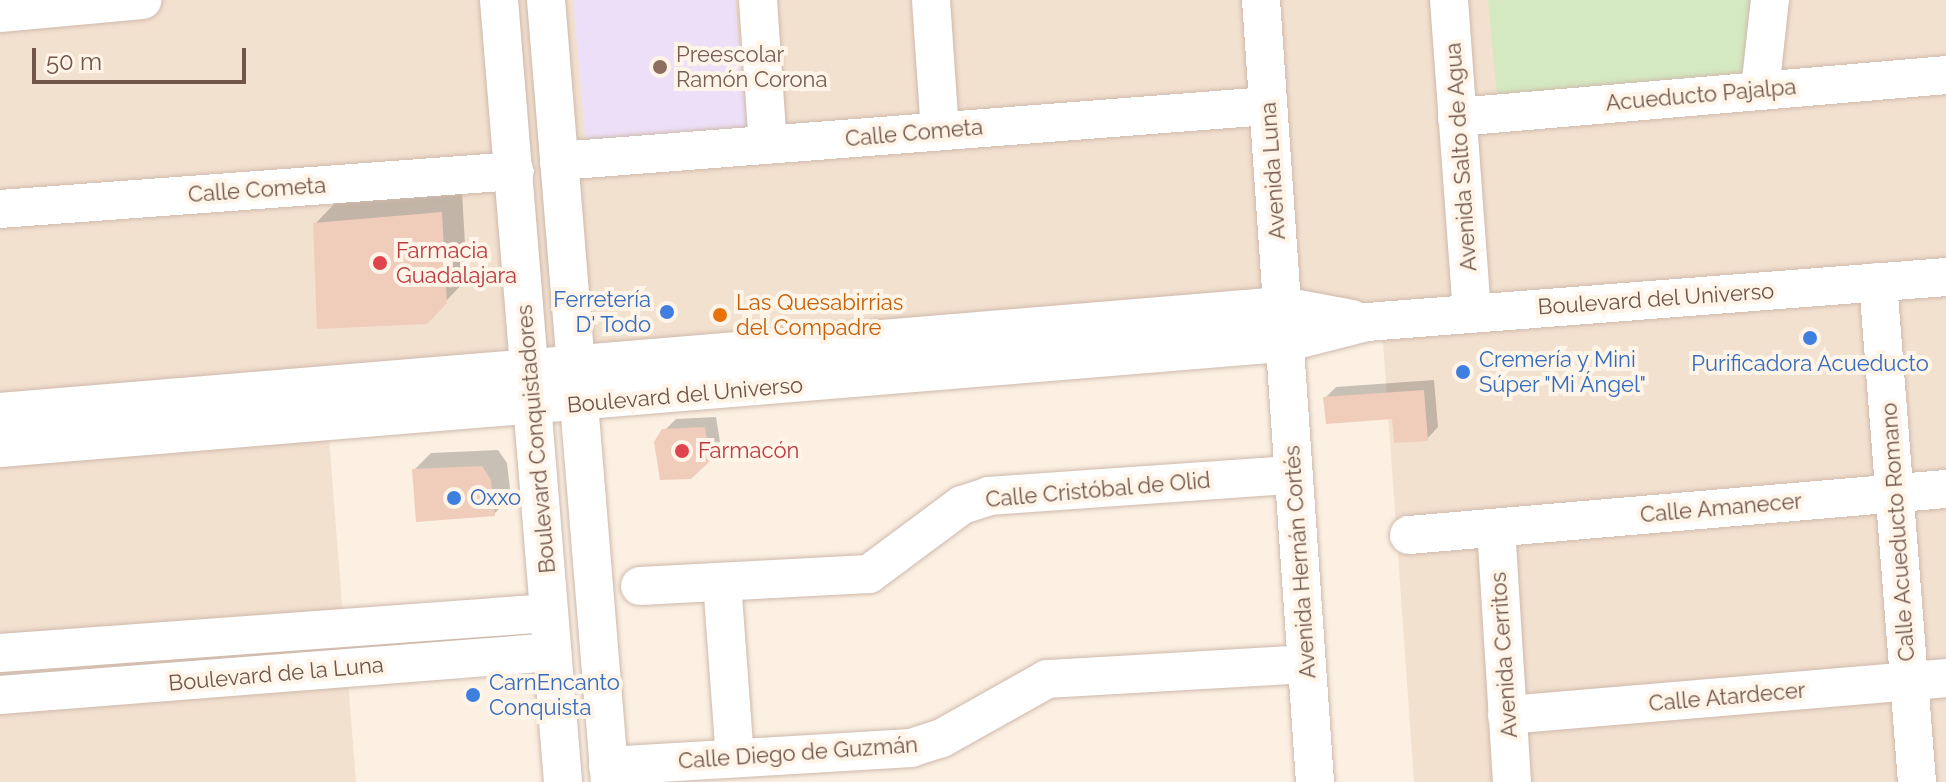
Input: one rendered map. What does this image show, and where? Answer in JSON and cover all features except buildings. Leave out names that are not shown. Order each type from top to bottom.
[{"type":"street","points":[[0,13],[142,0]]},
{"type":"street","name":"Boulevard Conquistadores","points":[[499,0],[563,782]]},
{"type":"street","name":"Boulevard Conquistadores","points":[[546,0],[609,774]]},
{"type":"street","points":[[758,0],[768,145]]},
{"type":"street","points":[[931,0],[940,131]]},
{"type":"street","name":"Avenida Luna","points":[[1261,0],[1283,325]]},
{"type":"street","name":"Avenida Salto de Agua","points":[[1449,0],[1472,313]]},
{"type":"street","points":[[1760,90],[1770,0]]},
{"type":"street","name":"Acueducto Pajalpa","points":[[1457,117],[1946,75]]},
{"type":"street","name":"Calle Cometa","points":[[559,161],[1268,106]]},
{"type":"street","name":"Calle Cometa","points":[[0,209],[515,171]]},
{"type":"street","name":"Boulevard del Universo","points":[[531,389],[576,367],[1367,322],[1946,277]]},
{"type":"street","name":"Calle Acueducto Romano","points":[[1878,282],[1917,782]]},
{"type":"street","name":"Boulevard del Universo","points":[[0,412],[227,412],[531,389],[579,404],[1283,325]]},
{"type":"street","name":"Avenida Hernán Cortés","points":[[1283,325],[1315,782]]},
{"type":"street","name":"Boulevard del Universo","points":[[0,448],[227,412]]},
{"type":"street","name":"Calle Cristóbal de Olid","points":[[640,586],[869,574],[962,505],[989,496],[1293,475]]},
{"type":"street","name":"Calle Amanecer","points":[[1409,535],[1946,489]]},
{"type":"street","name":"Avenida Cerritos","points":[[1496,528],[1512,782]]},
{"type":"street","points":[[722,582],[735,758]]},
{"type":"street","name":"Boulevard de la Luna","points":[[0,653],[549,613]]},
{"type":"street","points":[[326,629],[330,670]]},
{"type":"street","name":"Boulevard de la Luna","points":[[0,695],[552,652]]},
{"type":"street","name":"Calle Diego de Guzmán","points":[[609,774],[735,758],[927,746],[1047,679],[1307,664]]},
{"type":"street","name":"Calle Atardecer","points":[[1507,715],[1946,678]]},
{"type":"shaded area","points":[[0,0],[1946,0],[1946,782],[1414,782],[1381,313],[326,400],[356,782],[0,782]]},
{"type":"shaded area","name":"Preescolar Ramón Corona","points":[[573,0],[735,0],[748,133],[586,148]]},
{"type":"green space","points":[[1488,0],[1770,0],[1764,75],[1497,95]]},
{"type":"place","name":"Preescolar Ramón Corona","points":[[660,67]]},
{"type":"place","name":"Farmacia Guadalajara","points":[[380,263]]},
{"type":"place","name":"Ferretería D' Todo","points":[[667,312]]},
{"type":"place","name":"Las Quesabirrias del Compadre","points":[[720,315]]},
{"type":"place","name":"Purificadora Acueducto","points":[[1810,338]]},
{"type":"place","name":"Cremería y Mini Súper \"Mi Ángel\"","points":[[1463,372]]},
{"type":"place","name":"Farmacón","points":[[682,451]]},
{"type":"place","name":"Oxxo","points":[[454,498]]},
{"type":"place","name":"CarnEncanto Conquista","points":[[473,695]]}]
